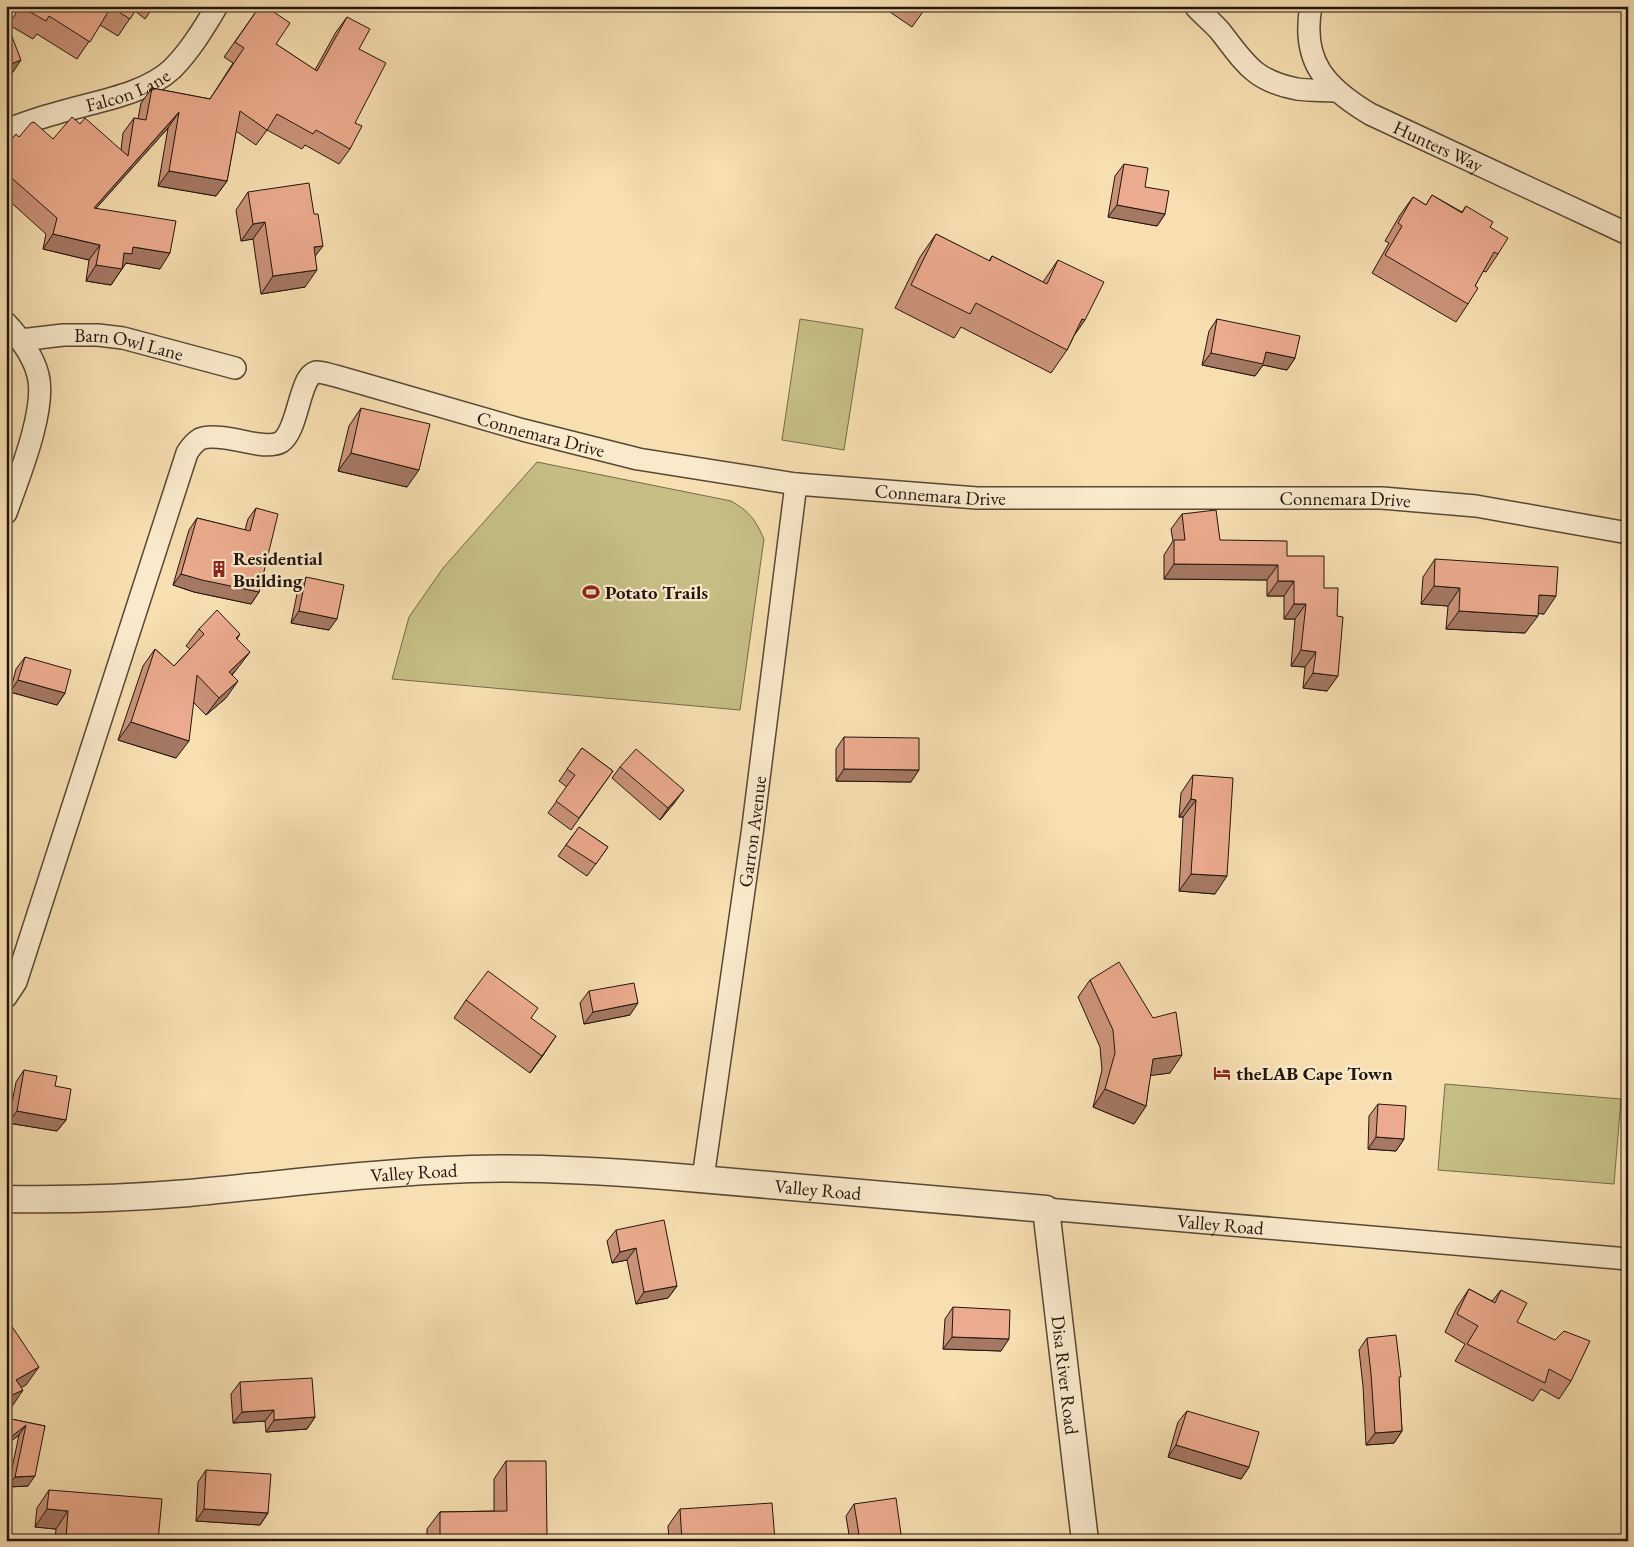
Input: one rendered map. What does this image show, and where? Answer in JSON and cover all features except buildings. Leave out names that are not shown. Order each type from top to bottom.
[{"type":"street","name":"Falcon Lane","points":[[6,130],[145,86],[160,78],[172,69],[185,54],[217,6]]},
{"type":"street","points":[[1195,6],[1219,31],[1242,61],[1256,74],[1276,84],[1298,89],[1336,91]]},
{"type":"street","name":"Hunters Way","points":[[1311,6],[1308,27],[1311,49],[1327,82],[1348,101],[1370,114],[1628,234]]},
{"type":"street","points":[[6,323],[22,340],[39,376],[37,418],[6,513]]},
{"type":"street","name":"Barn Owl Lane","points":[[22,340],[63,335],[98,334],[123,338],[234,368]]},
{"type":"street","name":"Connemara Drive","points":[[6,997],[16,982],[187,453],[197,441],[206,437],[265,445],[277,444],[290,434],[306,382],[311,374],[320,372],[523,430],[638,459],[796,484],[890,493],[978,498],[1382,498],[1476,506],[1628,533]]},
{"type":"street","name":"Garron Avenue","points":[[702,1178],[752,834],[796,484]]},
{"type":"street","name":"Valley Road","points":[[6,1199],[66,1200],[178,1193],[369,1174],[473,1169],[598,1170],[1628,1259]]},
{"type":"street","name":"Disa River Road","points":[[1046,1209],[1085,1541]]},
{"type":"shaded area","points":[[800,319],[863,329],[844,450],[782,440]]},
{"type":"shaded area","name":"Potato Trails","points":[[537,462],[731,501],[751,517],[764,539],[740,710],[392,679],[409,617],[443,568]]},
{"type":"shaded area","points":[[1445,1084],[1621,1099],[1614,1184],[1438,1170]]},
{"type":"place","name":"Residential Building","points":[[219,569]]},
{"type":"place","name":"Potato Trails","points":[[591,592]]},
{"type":"place","name":"theLAB Cape Town","points":[[1222,1073]]}]
